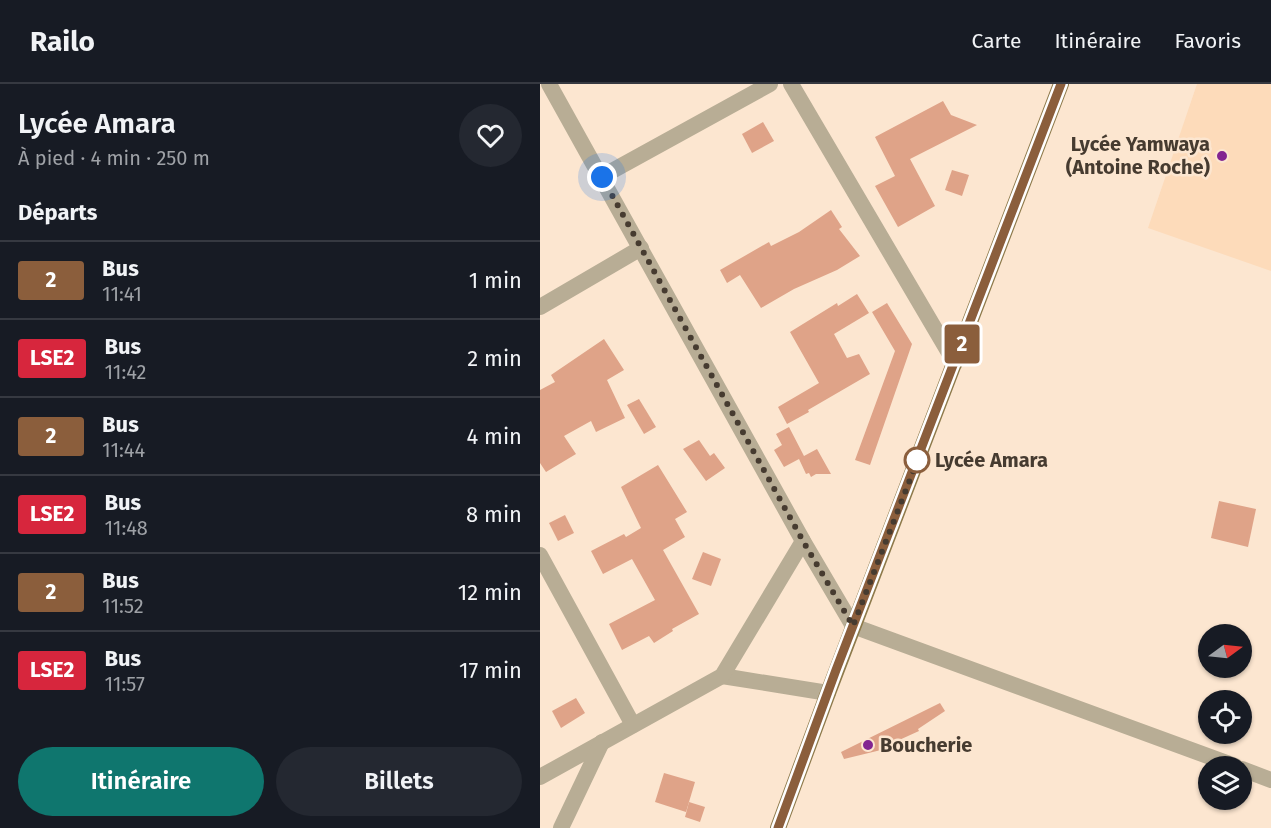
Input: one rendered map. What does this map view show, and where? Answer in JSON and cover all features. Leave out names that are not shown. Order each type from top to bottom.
[{"type":"main road","points":[[778,828],[853,626],[1062,84]]},
{"type":"street","points":[[549,84],[803,541],[853,626],[1208,756]]},
{"type":"street","points":[[602,177],[770,84]]},
{"type":"street","points":[[791,84],[955,363]]},
{"type":"street","points":[[540,307],[641,248]]},
{"type":"street","points":[[540,777],[722,676],[803,541]]},
{"type":"street","points":[[540,555],[633,725]]},
{"type":"street","points":[[722,676],[828,693]]},
{"type":"street","points":[[561,828],[602,742]]},
{"type":"street","points":[[1252,773],[1271,780]]},
{"type":"shaded area","name":"Lycée Yamwaya (Antoine Roche)","points":[[1197,84],[1271,84],[1271,271],[1148,228]]},
{"type":"building","points":[[943,101],[951,115],[977,125],[910,159],[935,206],[898,227],[875,186],[895,176],[875,137]]},
{"type":"building","points":[[763,122],[774,141],[752,153],[742,134]]},
{"type":"building","points":[[952,170],[969,175],[962,196],[945,190]]},
{"type":"building","points":[[831,210],[842,227],[839,229],[860,256],[761,308],[740,275],[727,283],[720,270],[769,242],[771,246],[799,232]]},
{"type":"building","points":[[857,294],[869,313],[834,334],[847,358],[859,354],[870,374],[787,424],[778,407],[819,383],[790,332],[837,303],[838,306]]},
{"type":"building","points":[[887,303],[912,344],[870,465],[855,460],[895,351],[872,312]]},
{"type":"building","points":[[604,339],[624,370],[607,380],[625,418],[596,432],[591,421],[564,436],[576,454],[546,472],[540,463],[540,390],[555,382],[551,375]]},
{"type":"building","points":[[639,399],[656,427],[644,434],[627,405]]},
{"type":"building","points":[[789,427],[804,456],[817,449],[831,474],[816,474],[811,477],[809,473],[806,474],[799,459],[784,467],[774,450],[782,445],[776,434]]},
{"type":"building","points":[[699,440],[710,456],[714,453],[725,468],[706,481],[683,449]]},
{"type":"building","points":[[658,465],[687,512],[675,519],[685,537],[663,550],[699,614],[672,629],[673,631],[654,643],[649,636],[622,650],[609,624],[655,600],[632,559],[603,574],[591,551],[624,534],[626,537],[641,528],[621,487]]},
{"type":"building","points":[[1219,501],[1256,509],[1248,547],[1211,538]]},
{"type":"building","points":[[565,515],[574,533],[558,541],[549,523]]},
{"type":"building","points":[[703,552],[721,559],[711,586],[692,579]]},
{"type":"building","points":[[576,698],[585,713],[561,728],[552,711]]},
{"type":"building","points":[[940,703],[945,711],[918,729],[919,731],[881,750],[844,759],[841,752]]},
{"type":"building","points":[[664,773],[695,782],[686,812],[655,802]]},
{"type":"building","points":[[689,802],[705,807],[700,822],[685,817]]},
{"type":"bus line","name":"2","points":[[778,828],[836,670],[1061,84]]},
{"type":"place","name":"Lycée Yamwaya (Antoine Roche)","points":[[1222,156]]},
{"type":"place","name":"Lycée Amara","points":[[917,460]]},
{"type":"place","name":"Boucherie","points":[[868,745]]},
{"type":"route","points":[[602,177],[803,541],[853,626],[920,454],[917,460]]}]
